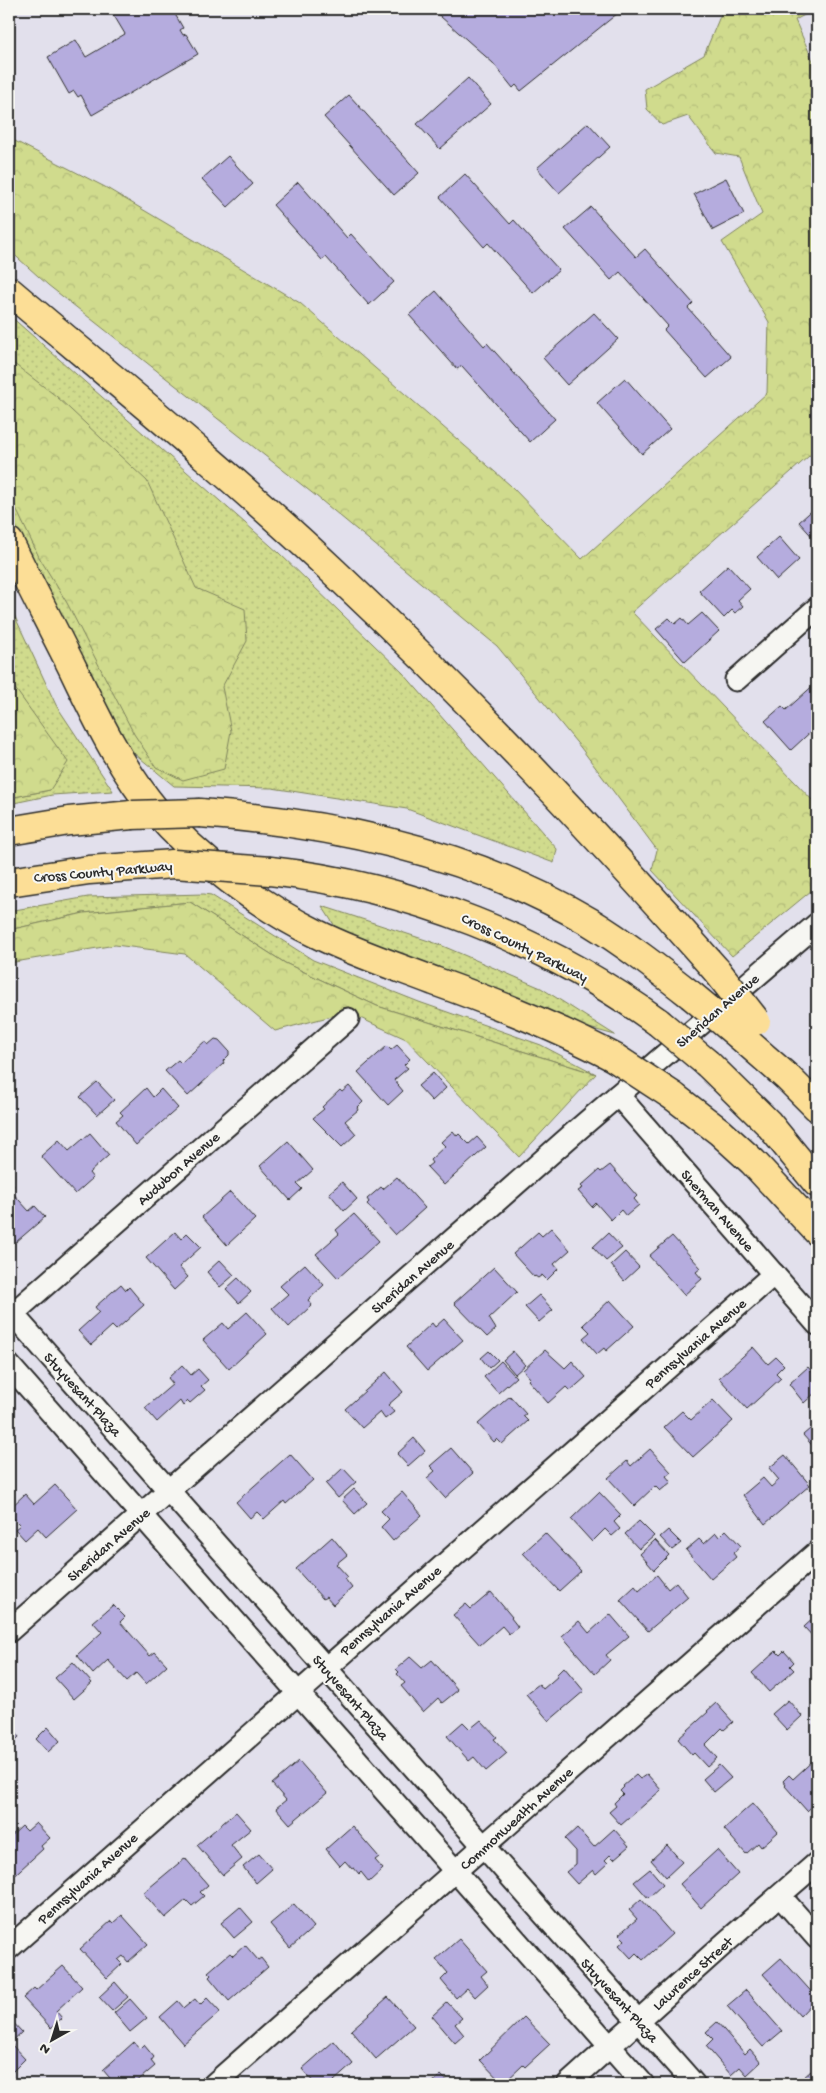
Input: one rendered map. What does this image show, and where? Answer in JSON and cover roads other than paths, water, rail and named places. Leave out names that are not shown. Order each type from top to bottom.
[{"type":"highway","points":[[9,291],[203,454],[367,603],[549,787],[717,971],[748,1029],[817,1106]]},
{"type":"highway","points":[[9,542],[96,716],[117,752],[154,808],[176,833],[203,857],[271,908],[318,935],[522,1014],[575,1037],[615,1058],[673,1096],[720,1132],[753,1162],[817,1231]]},
{"type":"highway","points":[[9,831],[69,821],[132,815],[200,814],[285,821],[399,845],[463,865],[516,885],[589,922],[645,959],[692,995],[748,1029]]},
{"type":"highway","name":"Cross County Parkway","points":[[9,882],[89,870],[174,864],[270,871],[341,881],[416,900],[452,913],[490,928],[557,960],[623,998],[658,1022],[708,1064],[768,1123],[817,1183]]},
{"type":"street","points":[[736,680],[817,608]]},
{"type":"street","name":"Sheridan Avenue","points":[[9,1631],[618,1095],[817,924]]},
{"type":"street","name":"Audubon Avenue","points":[[10,1314],[348,1019]]},
{"type":"street","name":"Sherman Avenue","points":[[618,1095],[817,1324]]},
{"type":"street","name":"Pennsylvania Avenue","points":[[9,1948],[325,1667],[774,1274]]},
{"type":"street","name":"Stuyvesant Plaza","points":[[10,1314],[694,2084]]},
{"type":"street","points":[[9,1365],[643,2084]]},
{"type":"street","name":"Commonwealth Avenue","points":[[214,2084],[817,1552]]},
{"type":"street","name":"Lawrence Street","points":[[568,2084],[817,1863]]},
{"type":"street","points":[[780,1896],[817,1938]]}]
